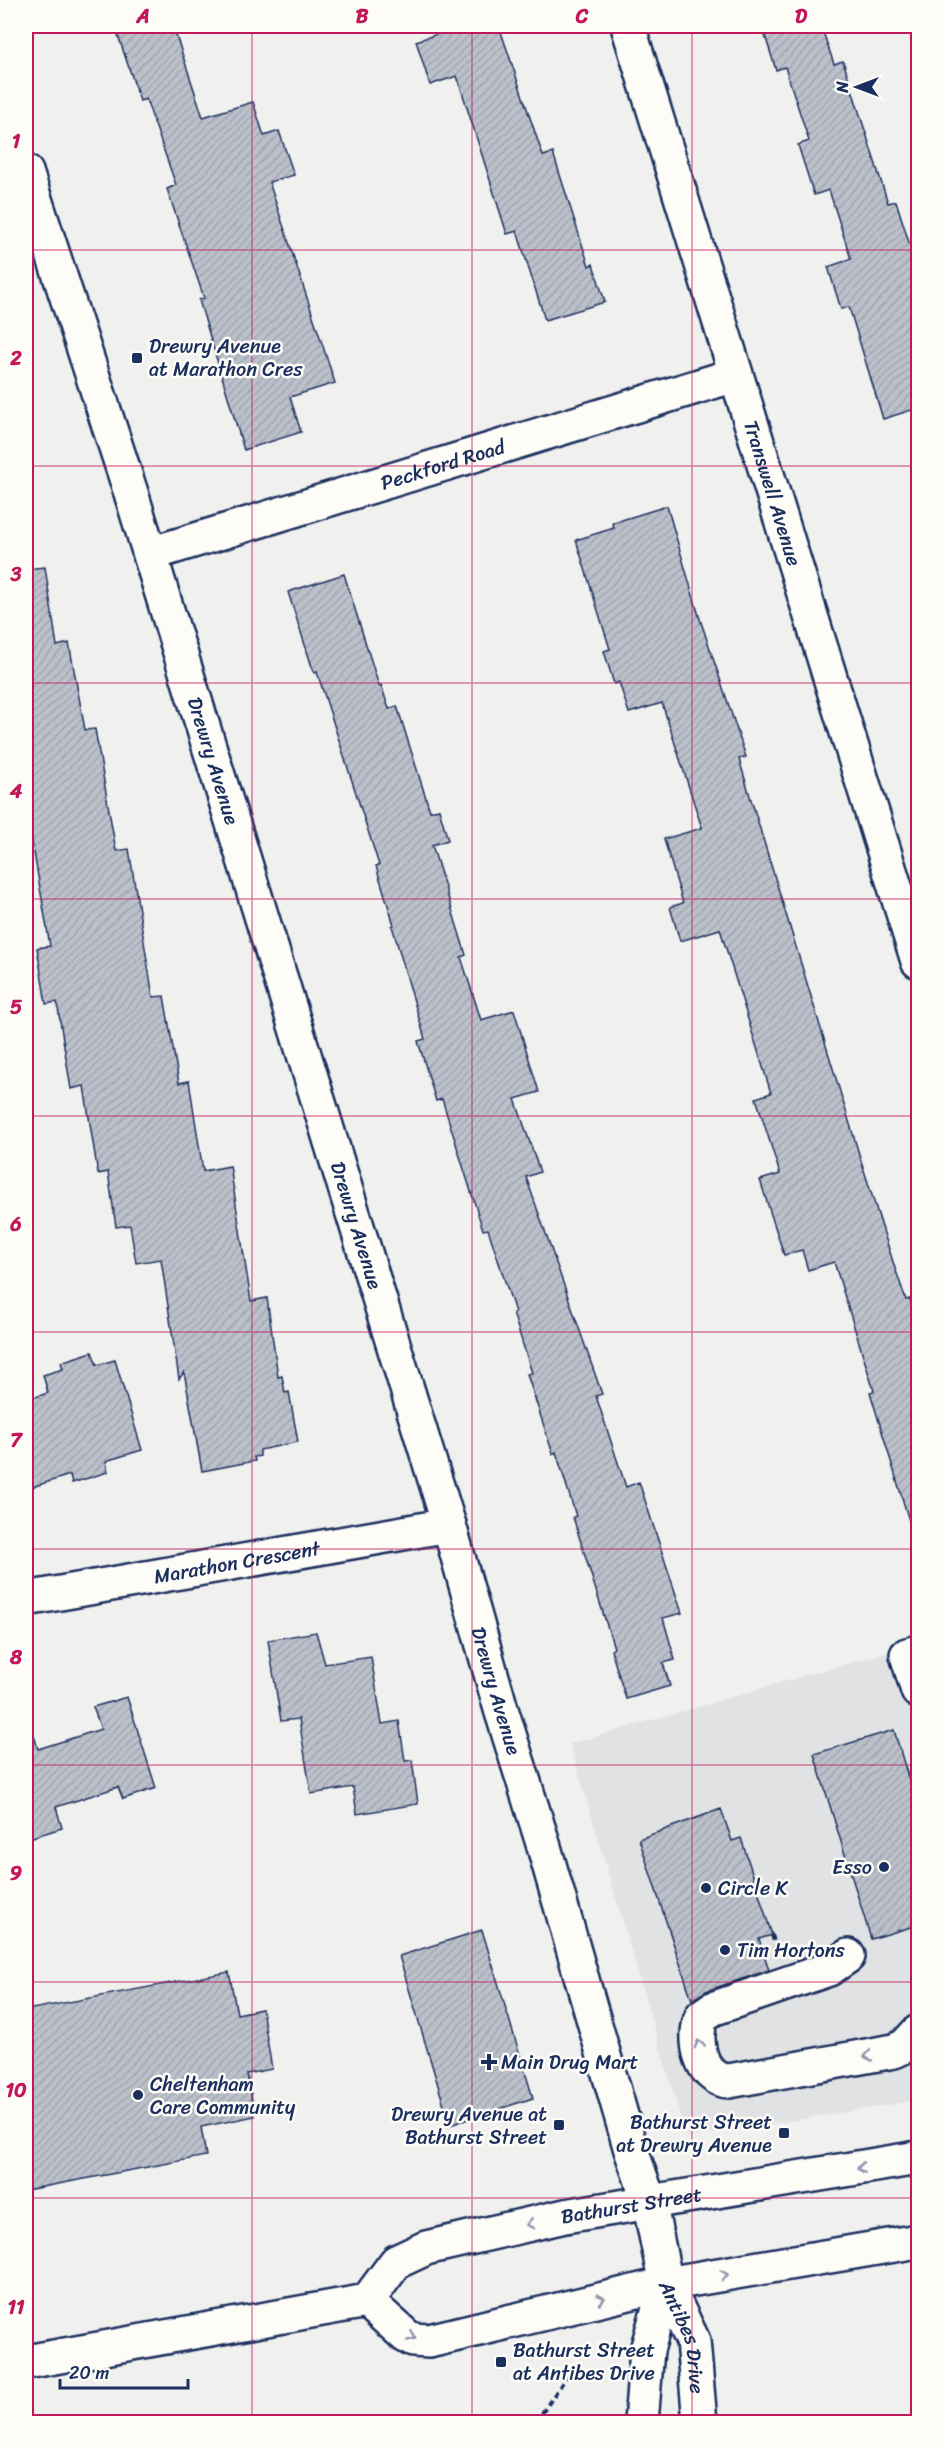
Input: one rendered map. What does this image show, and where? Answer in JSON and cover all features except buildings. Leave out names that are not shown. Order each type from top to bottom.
[{"type":"street","name":"Transwell Avenue","points":[[628,26],[918,961]]},
{"type":"street","name":"Drewry Avenue","points":[[26,172],[150,554],[449,1525],[631,2150],[649,2201],[666,2284]]},
{"type":"street","name":"Peckford Road","points":[[150,554],[735,375]]},
{"type":"street","name":"Marathon Crescent","points":[[26,1599],[449,1525]]},
{"type":"street","points":[[918,1652],[907,1655],[918,1691]]},
{"type":"street","points":[[848,1956],[829,1969],[712,2009],[702,2016],[697,2037],[708,2073],[717,2081],[729,2081],[894,2051],[905,2046],[918,2032]]},
{"type":"street","name":"Bathurst Street","points":[[367,2301],[396,2262],[426,2248],[565,2216],[918,2158]]},
{"type":"street","points":[[26,2362],[367,2301],[406,2336],[413,2340],[429,2341],[666,2284],[918,2241]]},
{"type":"street","name":"Antibes Drive","points":[[640,2422],[647,2350],[666,2284]]},
{"type":"street","name":"Antibes Drive","points":[[666,2284],[693,2341],[700,2422]]},
{"type":"path","points":[[26,2242],[32,2274]]},
{"type":"path","points":[[536,2422],[567,2376]]},
{"type":"shaded area","points":[[918,1643],[918,2100],[687,2138],[570,1744]]},
{"type":"place","name":"Drewry Avenue at Marathon Cres","points":[[137,358]]},
{"type":"place","name":"Esso","points":[[884,1867]]},
{"type":"place","name":"Circle K","points":[[706,1888]]},
{"type":"place","name":"Tim Hortons","points":[[725,1950]]},
{"type":"place","name":"Main Drug Mart","points":[[489,2062]]},
{"type":"place","name":"Cheltenham Care Community","points":[[138,2095]]},
{"type":"place","name":"Drewry Avenue at Bathurst Street","points":[[559,2125]]},
{"type":"place","name":"Bathurst Street at Drewry Avenue","points":[[784,2133]]},
{"type":"place","name":"Bathurst Street at Antibes Drive","points":[[501,2362]]}]
